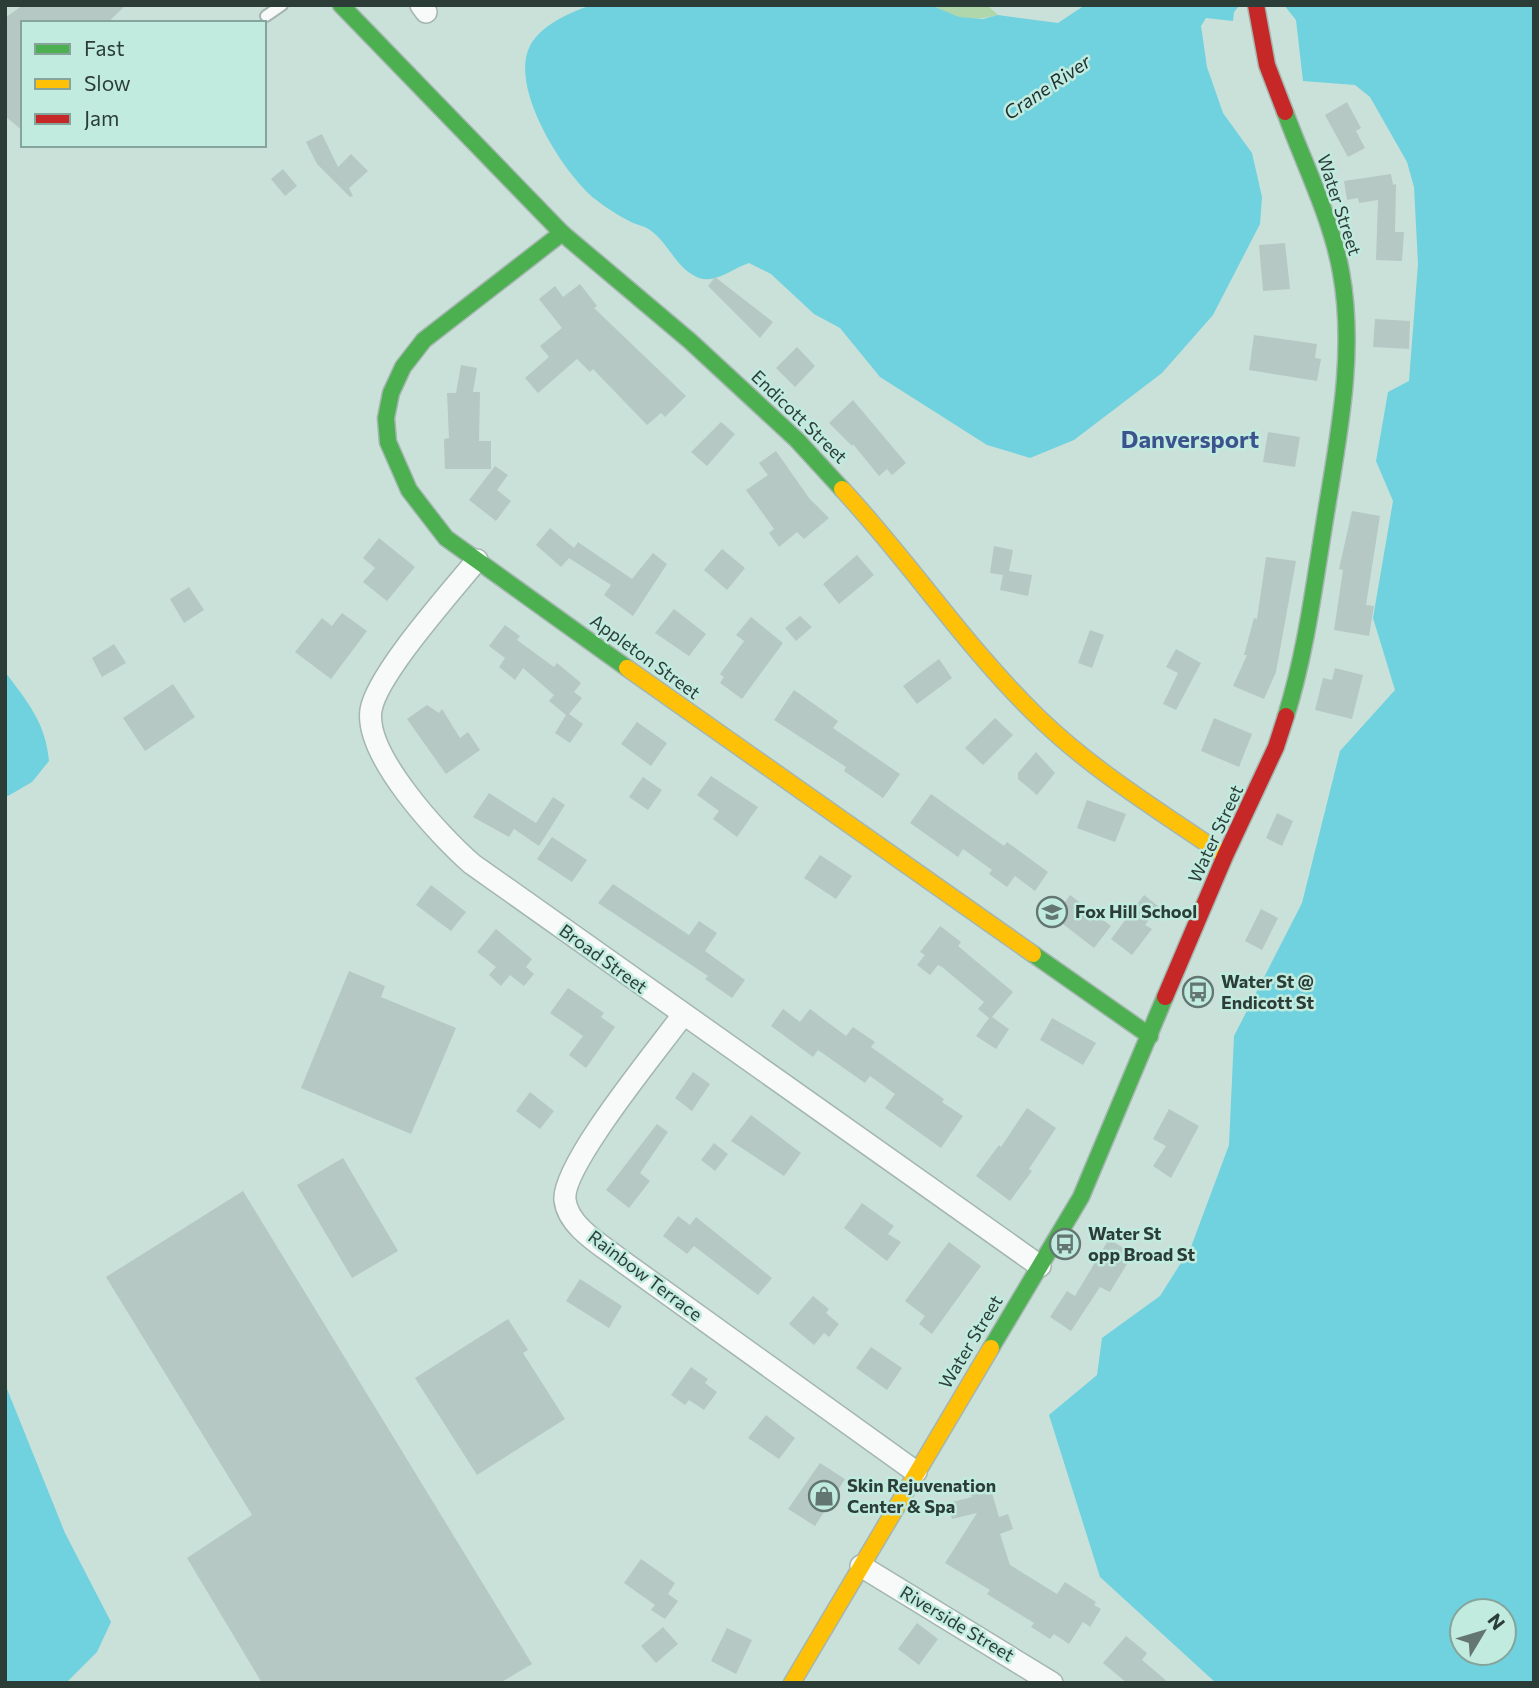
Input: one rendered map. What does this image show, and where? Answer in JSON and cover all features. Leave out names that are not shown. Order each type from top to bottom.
[{"type":"main road","name":"Endicott Street","points":[[341,5],[562,233],[690,341],[797,440],[892,542],[984,660],[1038,718],[1114,779],[1226,856]]},
{"type":"main road","name":"Water Street","points":[[792,1683],[1082,1197],[1226,856],[1276,747],[1302,664],[1346,373],[1345,305],[1333,240],[1271,77],[1256,9]]},
{"type":"main road","name":"Appleton Street","points":[[562,233],[424,340],[406,360],[391,389],[388,440],[394,466],[410,496],[446,538],[763,766],[1150,1036]]},
{"type":"street","name":"Broad Street","points":[[477,560],[405,650],[371,710],[375,738],[392,771],[440,836],[472,864],[682,1016],[1040,1266]]},
{"type":"street","name":"Rainbow Terrace","points":[[682,1016],[577,1161],[565,1199],[569,1214],[579,1227],[622,1261],[916,1472]]},
{"type":"street","name":"Riverside Street","points":[[861,1566],[1052,1683]]},
{"type":"lane","points":[[265,16],[282,5]]},
{"type":"green space","points":[[930,5],[987,5],[998,15],[963,18],[945,14]]},
{"type":"water","name":"Crane River","points":[[593,5],[930,5],[959,17],[983,19],[998,15],[1058,23],[1085,5],[1240,5],[1234,12],[1233,21],[1206,18],[1201,26],[1207,67],[1223,113],[1252,153],[1262,197],[1260,224],[1213,315],[1162,373],[1074,440],[1030,458],[987,445],[880,377],[840,328],[814,314],[771,274],[749,263],[712,279],[699,278],[684,269],[657,235],[612,211],[582,187],[554,149],[542,127],[526,82],[526,61],[531,44],[550,24]]},
{"type":"water","points":[[1284,5],[1534,5],[1534,1683],[1216,1683],[1100,1577],[1049,1415],[1097,1375],[1102,1338],[1160,1296],[1191,1247],[1229,1145],[1234,1036],[1302,903],[1340,751],[1395,690],[1373,618],[1393,501],[1376,461],[1388,392],[1409,381],[1418,264],[1414,187],[1407,162],[1370,97],[1355,85],[1303,81],[1296,20]]},
{"type":"water","points":[[5,672],[40,724],[49,761],[32,782],[8,796],[5,795]]},
{"type":"water","points":[[5,1384],[65,1533],[111,1622],[97,1652],[66,1683],[5,1683]]},
{"type":"building","points":[[23,5],[126,5],[109,21],[21,21],[21,129],[5,116],[5,18]]},
{"type":"building","points":[[1347,102],[1361,128],[1356,131],[1365,148],[1348,157],[1325,115]]},
{"type":"building","points":[[322,134],[338,167],[351,154],[368,171],[349,188],[353,196],[350,197],[317,164],[306,142]]},
{"type":"building","points":[[283,169],[297,186],[285,196],[271,179]]},
{"type":"building","points":[[1391,174],[1393,185],[1396,184],[1395,232],[1404,232],[1402,261],[1376,260],[1378,200],[1359,203],[1358,198],[1347,200],[1344,181]]},
{"type":"building","points":[[1285,243],[1290,289],[1263,291],[1259,245]]},
{"type":"building","points":[[715,277],[773,322],[760,338],[708,286]]},
{"type":"building","points":[[580,284],[597,306],[594,308],[686,396],[665,417],[661,413],[647,425],[593,369],[590,372],[577,359],[538,393],[525,378],[549,357],[540,346],[562,328],[539,299],[555,286],[563,297]]},
{"type":"building","points":[[1375,319],[1410,321],[1409,349],[1373,347]]},
{"type":"building","points":[[1254,335],[1317,344],[1315,358],[1321,359],[1317,381],[1249,370]]},
{"type":"building","points":[[797,347],[815,366],[795,387],[776,368]]},
{"type":"building","points":[[461,365],[477,368],[473,392],[480,392],[479,441],[491,441],[491,469],[445,469],[444,439],[449,438],[447,393],[456,393]]},
{"type":"building","points":[[853,400],[906,463],[892,475],[887,469],[879,476],[853,444],[852,446],[829,423]]},
{"type":"building","points":[[721,422],[735,434],[707,466],[691,452]]},
{"type":"building","points":[[1268,432],[1300,437],[1295,467],[1263,462]]},
{"type":"building","points":[[776,451],[809,498],[829,518],[804,539],[797,532],[779,547],[769,533],[774,529],[746,490],[768,475],[759,463]]},
{"type":"building","points":[[495,466],[508,475],[497,490],[511,501],[496,521],[469,500]]},
{"type":"building","points":[[1352,511],[1380,516],[1366,605],[1374,606],[1369,636],[1334,630],[1343,570],[1339,569]]},
{"type":"building","points":[[550,528],[574,548],[578,542],[632,579],[653,553],[667,564],[633,616],[604,595],[611,585],[569,558],[561,567],[536,545]]},
{"type":"building","points":[[379,538],[415,567],[387,601],[363,582],[375,568],[363,558]]},
{"type":"building","points":[[994,546],[1013,550],[1009,571],[1032,575],[1028,596],[1000,590],[1003,575],[990,573]]},
{"type":"building","points":[[722,549],[745,568],[727,590],[704,570]]},
{"type":"building","points":[[857,555],[874,575],[839,604],[823,584]]},
{"type":"building","points":[[1266,557],[1296,561],[1276,672],[1264,699],[1233,686],[1247,655],[1244,655],[1254,618],[1257,619]]},
{"type":"building","points":[[189,587],[204,610],[184,623],[170,599]]},
{"type":"building","points":[[674,609],[706,634],[689,656],[655,633]]},
{"type":"building","points":[[342,613],[367,631],[331,679],[295,652],[322,618],[332,626]]},
{"type":"building","points":[[800,616],[812,627],[796,641],[785,628]]},
{"type":"building","points":[[751,617],[783,643],[742,699],[720,683],[724,677],[720,674],[744,641],[736,635]]},
{"type":"building","points":[[505,625],[520,636],[517,640],[554,667],[557,663],[581,683],[574,692],[582,698],[569,714],[583,724],[570,743],[555,733],[566,715],[549,701],[554,695],[523,668],[515,680],[499,667],[505,658],[489,646]]},
{"type":"building","points":[[1090,630],[1104,635],[1092,668],[1078,663]]},
{"type":"building","points":[[114,644],[126,663],[102,677],[92,658]]},
{"type":"building","points":[[1176,649],[1201,663],[1176,710],[1163,704],[1178,673],[1166,667]]},
{"type":"building","points":[[939,659],[952,678],[917,704],[903,686]]},
{"type":"building","points":[[1335,668],[1363,675],[1352,719],[1315,710],[1323,678],[1332,680]]},
{"type":"building","points":[[173,684],[195,717],[145,751],[123,718]]},
{"type":"building","points":[[794,690],[838,721],[833,728],[900,774],[883,798],[844,771],[846,767],[774,720]]},
{"type":"building","points":[[427,705],[439,713],[442,709],[460,738],[468,732],[480,750],[446,774],[407,719]]},
{"type":"building","points":[[995,718],[1013,735],[983,765],[965,748]]},
{"type":"building","points":[[1214,718],[1252,734],[1239,767],[1201,751]]},
{"type":"building","points":[[637,722],[667,743],[651,766],[621,744]]},
{"type":"building","points":[[1036,752],[1055,773],[1037,795],[1018,779],[1018,773]]},
{"type":"building","points":[[711,776],[758,807],[737,837],[713,819],[719,811],[697,795]]},
{"type":"building","points":[[643,777],[662,790],[648,810],[629,797]]},
{"type":"building","points":[[489,793],[536,823],[553,797],[565,805],[539,846],[514,829],[509,837],[473,817]]},
{"type":"building","points":[[931,794],[1004,846],[1007,842],[1048,872],[1035,891],[1015,876],[1007,887],[989,874],[992,870],[963,849],[958,857],[910,823]]},
{"type":"building","points":[[1087,800],[1126,814],[1115,842],[1077,828]]},
{"type":"building","points":[[1277,813],[1293,821],[1282,846],[1266,838]]},
{"type":"building","points":[[552,837],[587,860],[572,882],[537,859]]},
{"type":"building","points":[[820,855],[852,876],[836,899],[804,878]]},
{"type":"building","points":[[613,884],[689,935],[699,921],[717,933],[705,951],[745,980],[732,998],[705,979],[708,976],[598,903]]},
{"type":"building","points":[[431,885],[466,912],[451,931],[416,905]]},
{"type":"building","points":[[1070,895],[1111,926],[1094,948],[1054,917]]},
{"type":"building","points":[[1144,895],[1159,907],[1145,925],[1152,929],[1132,955],[1111,939]]},
{"type":"building","points":[[1261,909],[1278,918],[1262,950],[1245,941]]},
{"type":"building","points":[[940,926],[961,942],[958,946],[1013,992],[992,1017],[1009,1029],[996,1049],[976,1036],[989,1018],[978,1009],[984,1002],[942,967],[938,965],[930,975],[917,965],[925,955],[920,952]]},
{"type":"building","points":[[496,929],[532,959],[526,967],[534,974],[524,986],[510,975],[501,986],[489,975],[496,967],[477,952]]},
{"type":"building","points":[[349,971],[385,986],[381,997],[456,1028],[411,1134],[301,1088]]},
{"type":"building","points":[[568,988],[604,1013],[601,1017],[615,1027],[586,1068],[569,1055],[583,1036],[550,1013]]},
{"type":"building","points":[[783,1009],[800,1022],[810,1009],[846,1036],[853,1027],[875,1042],[871,1047],[944,1099],[942,1102],[963,1116],[941,1148],[885,1108],[895,1094],[870,1076],[865,1083],[818,1050],[813,1057],[771,1026]]},
{"type":"building","points":[[1052,1018],[1096,1043],[1083,1065],[1040,1040]]},
{"type":"building","points":[[693,1072],[710,1084],[692,1111],[675,1098]]},
{"type":"building","points":[[530,1092],[554,1111],[540,1129],[516,1111]]},
{"type":"building","points":[[1027,1108],[1056,1128],[1029,1169],[1032,1171],[1010,1201],[976,1176],[999,1145],[1001,1147]]},
{"type":"building","points":[[1169,1109],[1199,1126],[1171,1178],[1153,1166],[1166,1146],[1153,1139]]},
{"type":"building","points":[[751,1115],[801,1153],[784,1176],[731,1141]]},
{"type":"building","points":[[657,1124],[668,1132],[640,1173],[650,1181],[629,1208],[606,1190]]},
{"type":"building","points":[[714,1143],[728,1154],[715,1171],[701,1160]]},
{"type":"building","points":[[343,1158],[398,1251],[352,1278],[297,1185]]},
{"type":"building","points":[[243,1191],[532,1664],[500,1683],[262,1683],[187,1558],[252,1515],[106,1277]]},
{"type":"building","points":[[862,1203],[894,1226],[888,1234],[901,1242],[887,1261],[844,1228]]},
{"type":"building","points":[[678,1216],[690,1225],[696,1217],[772,1278],[758,1295],[694,1246],[687,1254],[663,1236]]},
{"type":"building","points":[[1109,1239],[1133,1254],[1110,1292],[1100,1287],[1071,1331],[1050,1317],[1067,1291],[1075,1296]]},
{"type":"building","points":[[949,1242],[981,1266],[932,1334],[919,1324],[925,1316],[905,1301]]},
{"type":"building","points":[[580,1279],[622,1306],[609,1328],[566,1301]]},
{"type":"building","points":[[813,1296],[829,1309],[826,1313],[839,1324],[829,1337],[824,1333],[814,1345],[789,1324]]},
{"type":"building","points":[[508,1319],[528,1350],[523,1353],[565,1419],[477,1475],[415,1378]]},
{"type":"building","points":[[871,1347],[902,1368],[887,1390],[856,1368]]},
{"type":"building","points":[[691,1367],[708,1379],[705,1383],[717,1392],[704,1410],[689,1400],[685,1405],[671,1395]]},
{"type":"building","points":[[766,1415],[795,1438],[779,1459],[748,1438]]},
{"type":"building","points":[[820,1463],[845,1479],[815,1526],[788,1509]]},
{"type":"building","points":[[990,1486],[999,1517],[1008,1514],[1013,1529],[1000,1534],[1010,1565],[1057,1594],[1065,1582],[1096,1602],[1094,1605],[1101,1609],[1090,1627],[1083,1622],[1069,1644],[1054,1634],[1050,1639],[1031,1627],[1034,1623],[987,1594],[990,1590],[945,1563],[977,1513],[952,1519],[948,1503],[972,1497],[970,1491]]},
{"type":"building","points":[[641,1559],[675,1583],[668,1594],[678,1601],[665,1619],[651,1610],[655,1605],[624,1583]]},
{"type":"building","points":[[917,1623],[938,1639],[919,1665],[898,1649]]},
{"type":"building","points":[[663,1627],[678,1644],[656,1663],[641,1646]]},
{"type":"building","points":[[727,1628],[752,1640],[736,1674],[711,1661]]},
{"type":"building","points":[[1126,1636],[1147,1653],[1142,1660],[1169,1683],[1127,1683],[1103,1663]]},
{"type":"traffic: fast","points":[[341,5],[562,233],[690,341],[797,440],[842,489]]},
{"type":"traffic: fast","points":[[1285,112],[1337,251],[1347,334],[1344,396],[1335,458],[1304,643],[1286,716]]},
{"type":"traffic: fast","points":[[562,233],[424,340],[403,367],[391,393],[386,418],[388,442],[409,490],[446,538],[627,668]]},
{"type":"traffic: fast","points":[[1033,954],[1150,1036]]},
{"type":"traffic: fast","points":[[991,1348],[1081,1197],[1165,997]]},
{"type":"traffic: slow","points":[[842,489],[986,661],[1037,716],[1104,772],[1225,856]]},
{"type":"traffic: slow","points":[[627,668],[1033,954]]},
{"type":"traffic: slow","points":[[792,1683],[991,1348]]},
{"type":"traffic: jam","points":[[1256,5],[1267,65],[1285,112]]},
{"type":"traffic: jam","points":[[1165,997],[1225,856],[1276,747],[1286,716]]},
{"type":"place","name":"Fox Hill School","points":[[1052,912]]},
{"type":"place","name":"Water St @ Endicott St","points":[[1198,992]]},
{"type":"place","name":"Water St opp Broad St","points":[[1065,1244]]},
{"type":"place","name":"Skin Rejuvenation Center & Spa","points":[[824,1496]]},
{"type":"district","name":"Danversport","points":[[1190,440]]}]
